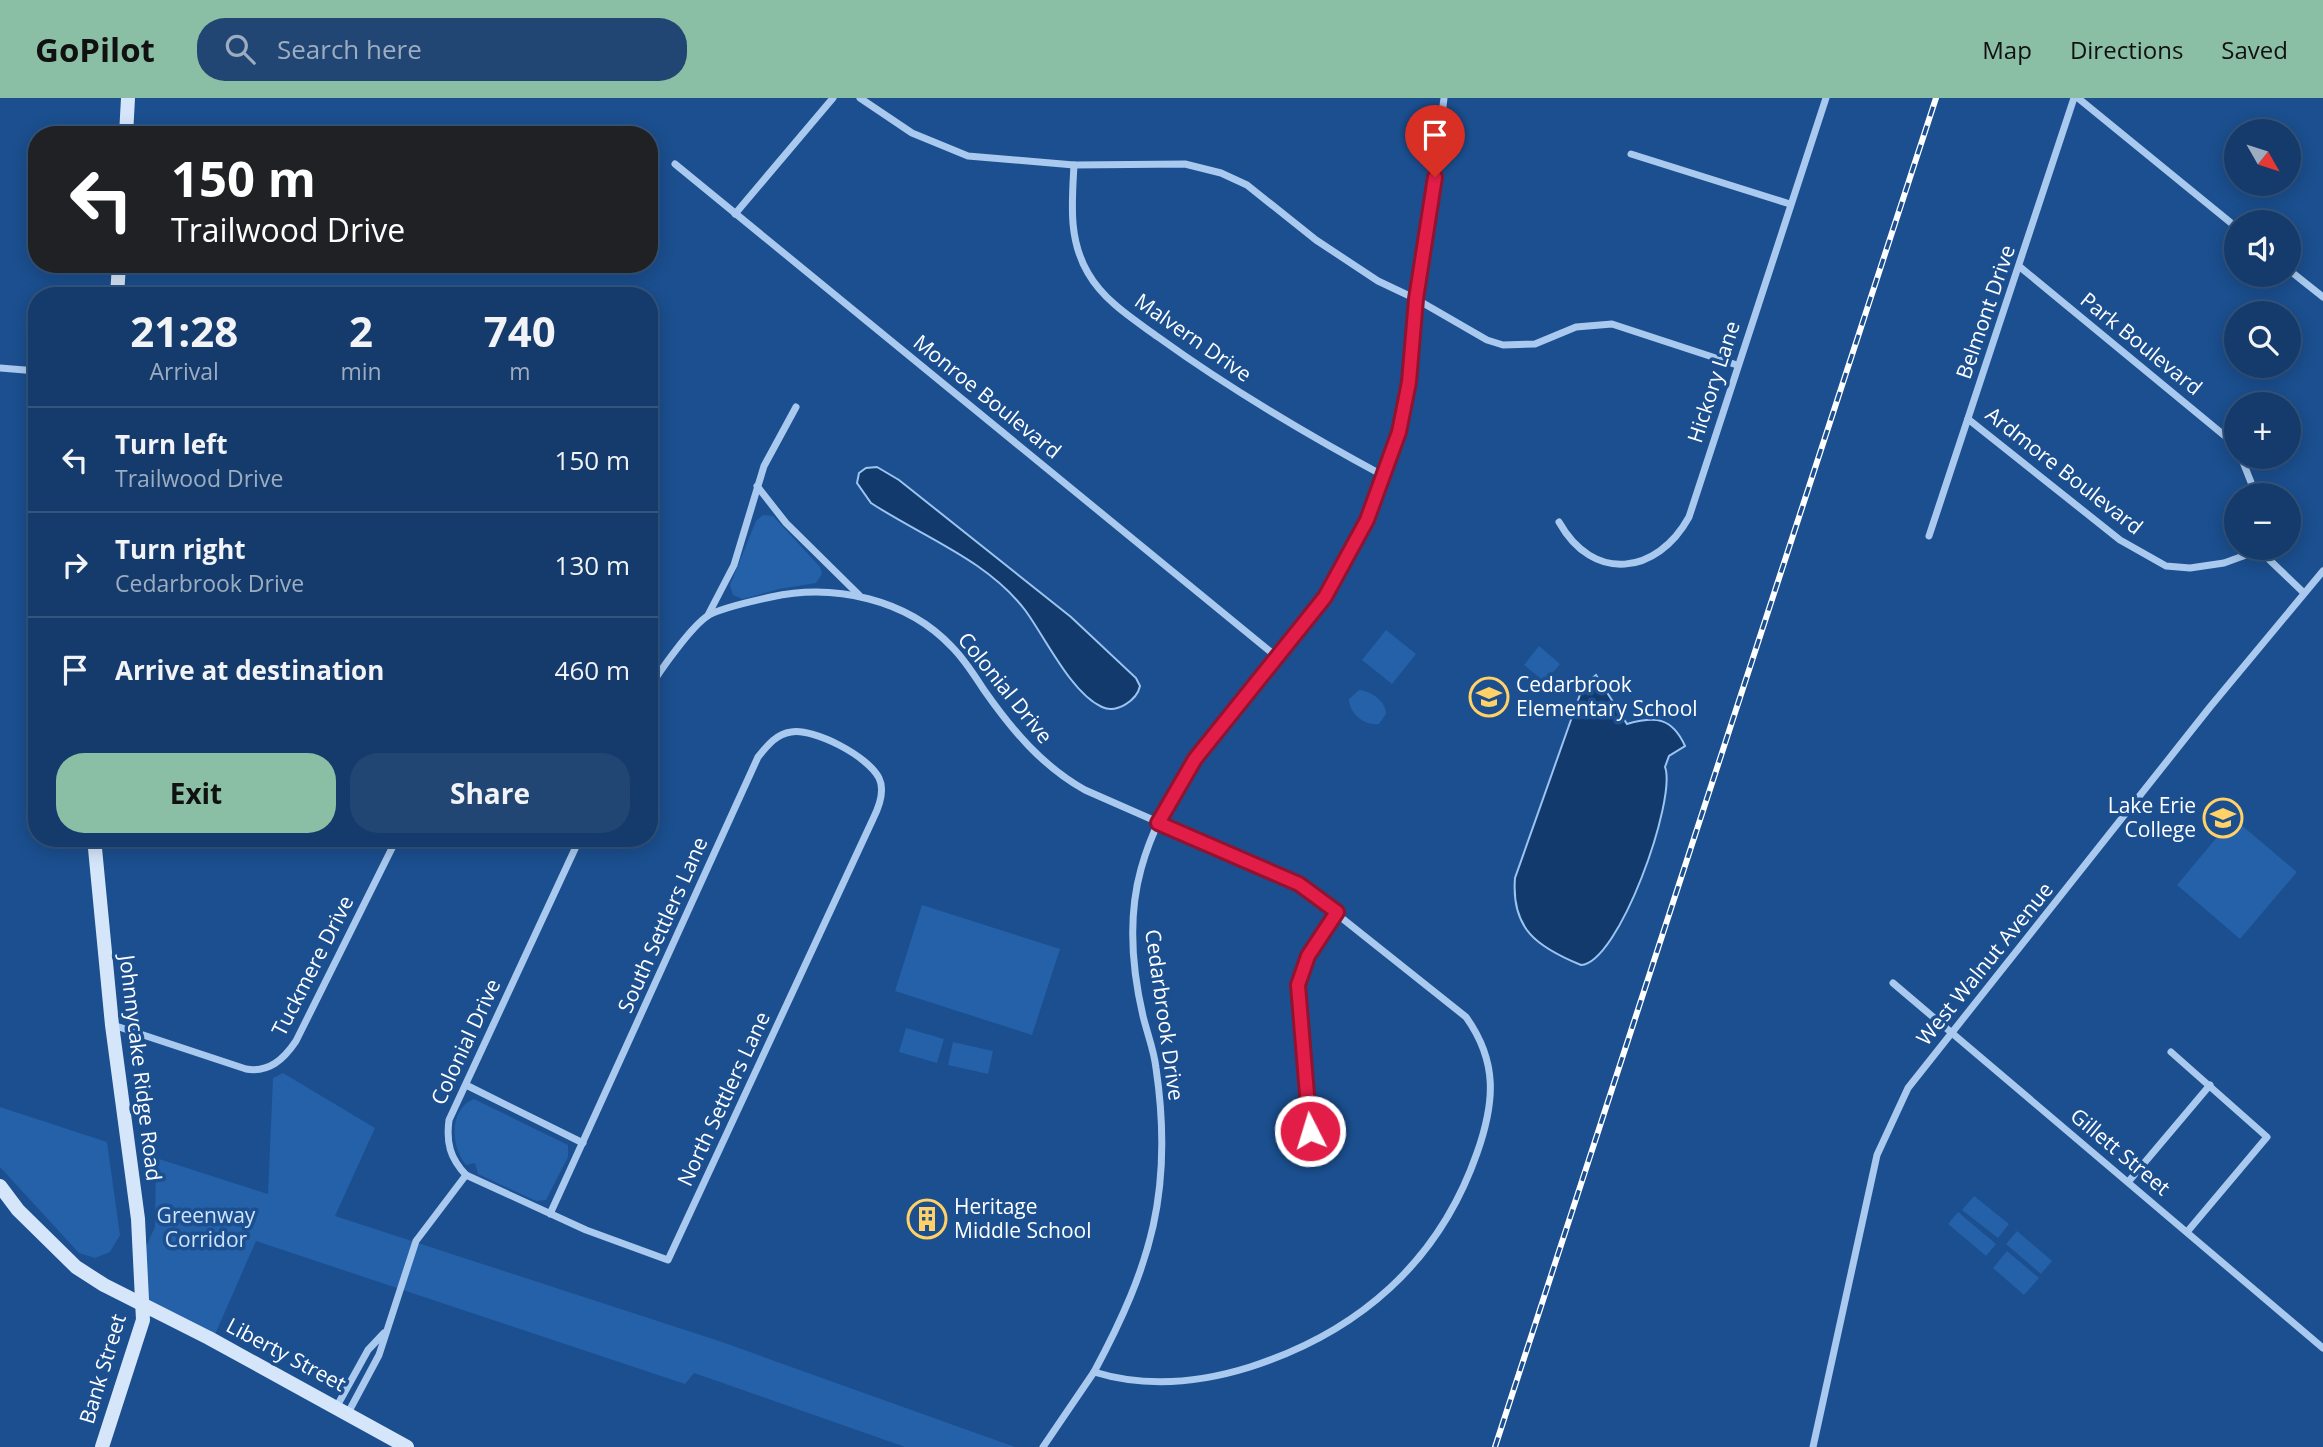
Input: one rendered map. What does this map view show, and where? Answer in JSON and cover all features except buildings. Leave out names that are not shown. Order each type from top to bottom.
[{"type":"main road","points":[[126,126],[128,98]]},
{"type":"main road","name":"Johnnycake Ridge Road","points":[[95,847],[113,1025],[138,1219],[142,1303]]},
{"type":"main road","name":"Liberty Street","points":[[0,1186],[18,1210],[76,1267],[104,1285],[407,1447]]},
{"type":"main road","name":"Bank Street","points":[[102,1447],[140,1331],[142,1303]]},
{"type":"street","points":[[735,214],[833,98]]},
{"type":"street","points":[[860,98],[912,133],[968,156],[1074,165],[1166,163],[1221,173],[1247,185],[1316,240],[1378,281],[1416,299],[1465,330],[1503,345],[1535,344],[1576,327],[1612,324],[1737,365]]},
{"type":"street","name":"Cedarbrook Drive","points":[[1043,1447],[1094,1372],[1132,1299],[1148,1253],[1161,1180],[1163,1146],[1156,1067],[1143,1014],[1133,929],[1141,869],[1158,823],[1190,766],[1325,597],[1367,520],[1399,432],[1409,382],[1416,299],[1427,239],[1444,98]]},
{"type":"street","name":"Hickory Lane","points":[[1559,522],[1583,554],[1614,564],[1649,560],[1666,549],[1689,517],[1826,98]]},
{"type":"street","points":[[2076,98],[2224,217]]},
{"type":"street","name":"Belmont Drive","points":[[1929,536],[2076,98]]},
{"type":"street","points":[[1631,154],[1790,204]]},
{"type":"street","name":"Monroe Boulevard","points":[[676,164],[1277,657]]},
{"type":"street","name":"Malvern Drive","points":[[1074,165],[1073,234],[1088,274],[1102,292],[1121,310],[1245,396],[1384,476]]},
{"type":"street","name":"Park Boulevard","points":[[2020,267],[2224,434]]},
{"type":"street","points":[[2301,280],[2323,297]]},
{"type":"street","points":[[0,368],[28,370]]},
{"type":"street","points":[[658,676],[708,615],[734,565],[757,486],[796,407]]},
{"type":"street","name":"Ardmore Boulevard","points":[[1968,419],[2120,540],[2166,566],[2190,568],[2227,560]]},
{"type":"street","points":[[757,486],[786,523],[830,570],[861,596]]},
{"type":"street","points":[[2269,560],[2304,593]]},
{"type":"street","name":"West Walnut Avenue","points":[[1813,1447],[1877,1155],[1908,1088],[2210,707],[2323,571]]},
{"type":"street","name":"Colonial Drive","points":[[708,615],[784,594],[830,591],[861,596],[905,613],[927,625],[952,647],[1023,742],[1053,770],[1085,790],[1299,884],[1466,1017],[1482,1039],[1493,1083],[1486,1129],[1468,1180],[1442,1227],[1409,1269],[1370,1307],[1321,1340],[1215,1378],[1162,1383],[1118,1379],[1094,1372]]},
{"type":"street","name":"South Settlers Lane","points":[[551,1214],[758,757],[773,739],[789,732],[815,736],[859,757]]},
{"type":"street","name":"North Settlers Lane","points":[[466,1175],[551,1214],[668,1259],[876,812],[881,793],[880,779],[866,761],[859,757]]},
{"type":"street","name":"Tuckmere Drive","points":[[113,1025],[246,1069],[266,1069],[278,1063],[296,1041],[393,847]]},
{"type":"street","name":"Colonial Drive","points":[[466,1175],[453,1161],[447,1136],[449,1120],[576,847]]},
{"type":"street","points":[[1309,1148],[1298,985],[1308,956],[1337,912]]},
{"type":"street","name":"Gillett Street","points":[[1893,983],[2323,1348]]},
{"type":"street","points":[[2171,1052],[2267,1137],[2187,1232]]},
{"type":"street","points":[[466,1085],[583,1143]]},
{"type":"street","points":[[2129,1181],[2210,1085]]},
{"type":"street","points":[[342,1410],[379,1355],[409,1257],[425,1226],[466,1175]]},
{"type":"street","points":[[342,1410],[368,1350],[384,1332]]},
{"type":"green space","points":[[763,515],[773,516],[820,567],[822,574],[816,583],[743,599],[733,595],[730,585],[756,521]]},
{"type":"green space","points":[[1386,630],[1416,654],[1392,684],[1362,660]]},
{"type":"green space","points":[[1539,646],[1560,664],[1545,682],[1524,665]]},
{"type":"green space","points":[[1359,690],[1381,701],[1386,714],[1379,724],[1363,721],[1352,710],[1349,699]]},
{"type":"green space","points":[[2233,818],[2297,872],[2240,939],[2177,885]]},
{"type":"green space","points":[[922,905],[1060,949],[1032,1035],[895,991]]},
{"type":"green space","points":[[906,1028],[944,1039],[937,1063],[899,1052]]},
{"type":"green space","points":[[953,1042],[993,1051],[988,1074],[948,1065]]},
{"type":"green space","name":"Greenway Corridor","points":[[283,1073],[375,1128],[335,1216],[719,1341],[1015,1447],[905,1447],[694,1373],[685,1384],[256,1241],[213,1339],[146,1301],[137,1266],[155,1227],[156,1158],[268,1194],[273,1078]]},
{"type":"green space","points":[[474,1099],[568,1145],[568,1157],[546,1200],[536,1201],[478,1174],[475,1163],[466,1165],[455,1139],[456,1120],[466,1104]]},
{"type":"green space","name":"Greenway Corridor","points":[[0,1107],[107,1142],[120,1235],[110,1252],[95,1258],[79,1253],[0,1167]]},
{"type":"green space","points":[[1974,1196],[2009,1224],[1998,1238],[1962,1210]]},
{"type":"green space","points":[[1958,1212],[1996,1244],[1986,1256],[1948,1224]]},
{"type":"green space","points":[[2017,1231],[2052,1261],[2041,1274],[2006,1244]]},
{"type":"green space","points":[[2007,1251],[2039,1278],[2024,1295],[1993,1268]]},
{"type":"shaded area","points":[[877,467],[899,480],[1071,617],[1136,678],[1140,686],[1131,701],[1108,709],[1091,700],[1069,677],[1010,592],[953,550],[871,503],[857,483],[859,473],[866,468]]},
{"type":"shaded area","points":[[1596,675],[1627,724],[1646,720],[1662,721],[1674,729],[1685,746],[1669,756],[1665,767],[1666,785],[1654,843],[1627,910],[1612,938],[1596,957],[1581,965],[1552,951],[1530,934],[1517,911],[1515,878],[1583,686]]},
{"type":"railway","points":[[1495,1447],[1936,98]]},
{"type":"place","name":"Cedarbrook Elementary School","points":[[1489,697]]},
{"type":"place","name":"Lake Erie College","points":[[2223,818]]},
{"type":"place","name":"Heritage Middle School","points":[[927,1219]]},
{"type":"route","points":[[1310,1131],[1298,1013],[1298,985],[1308,956],[1337,912],[1299,884],[1158,823],[1185,772],[1325,597],[1367,520],[1399,432],[1409,382],[1416,299],[1435,177]]}]
